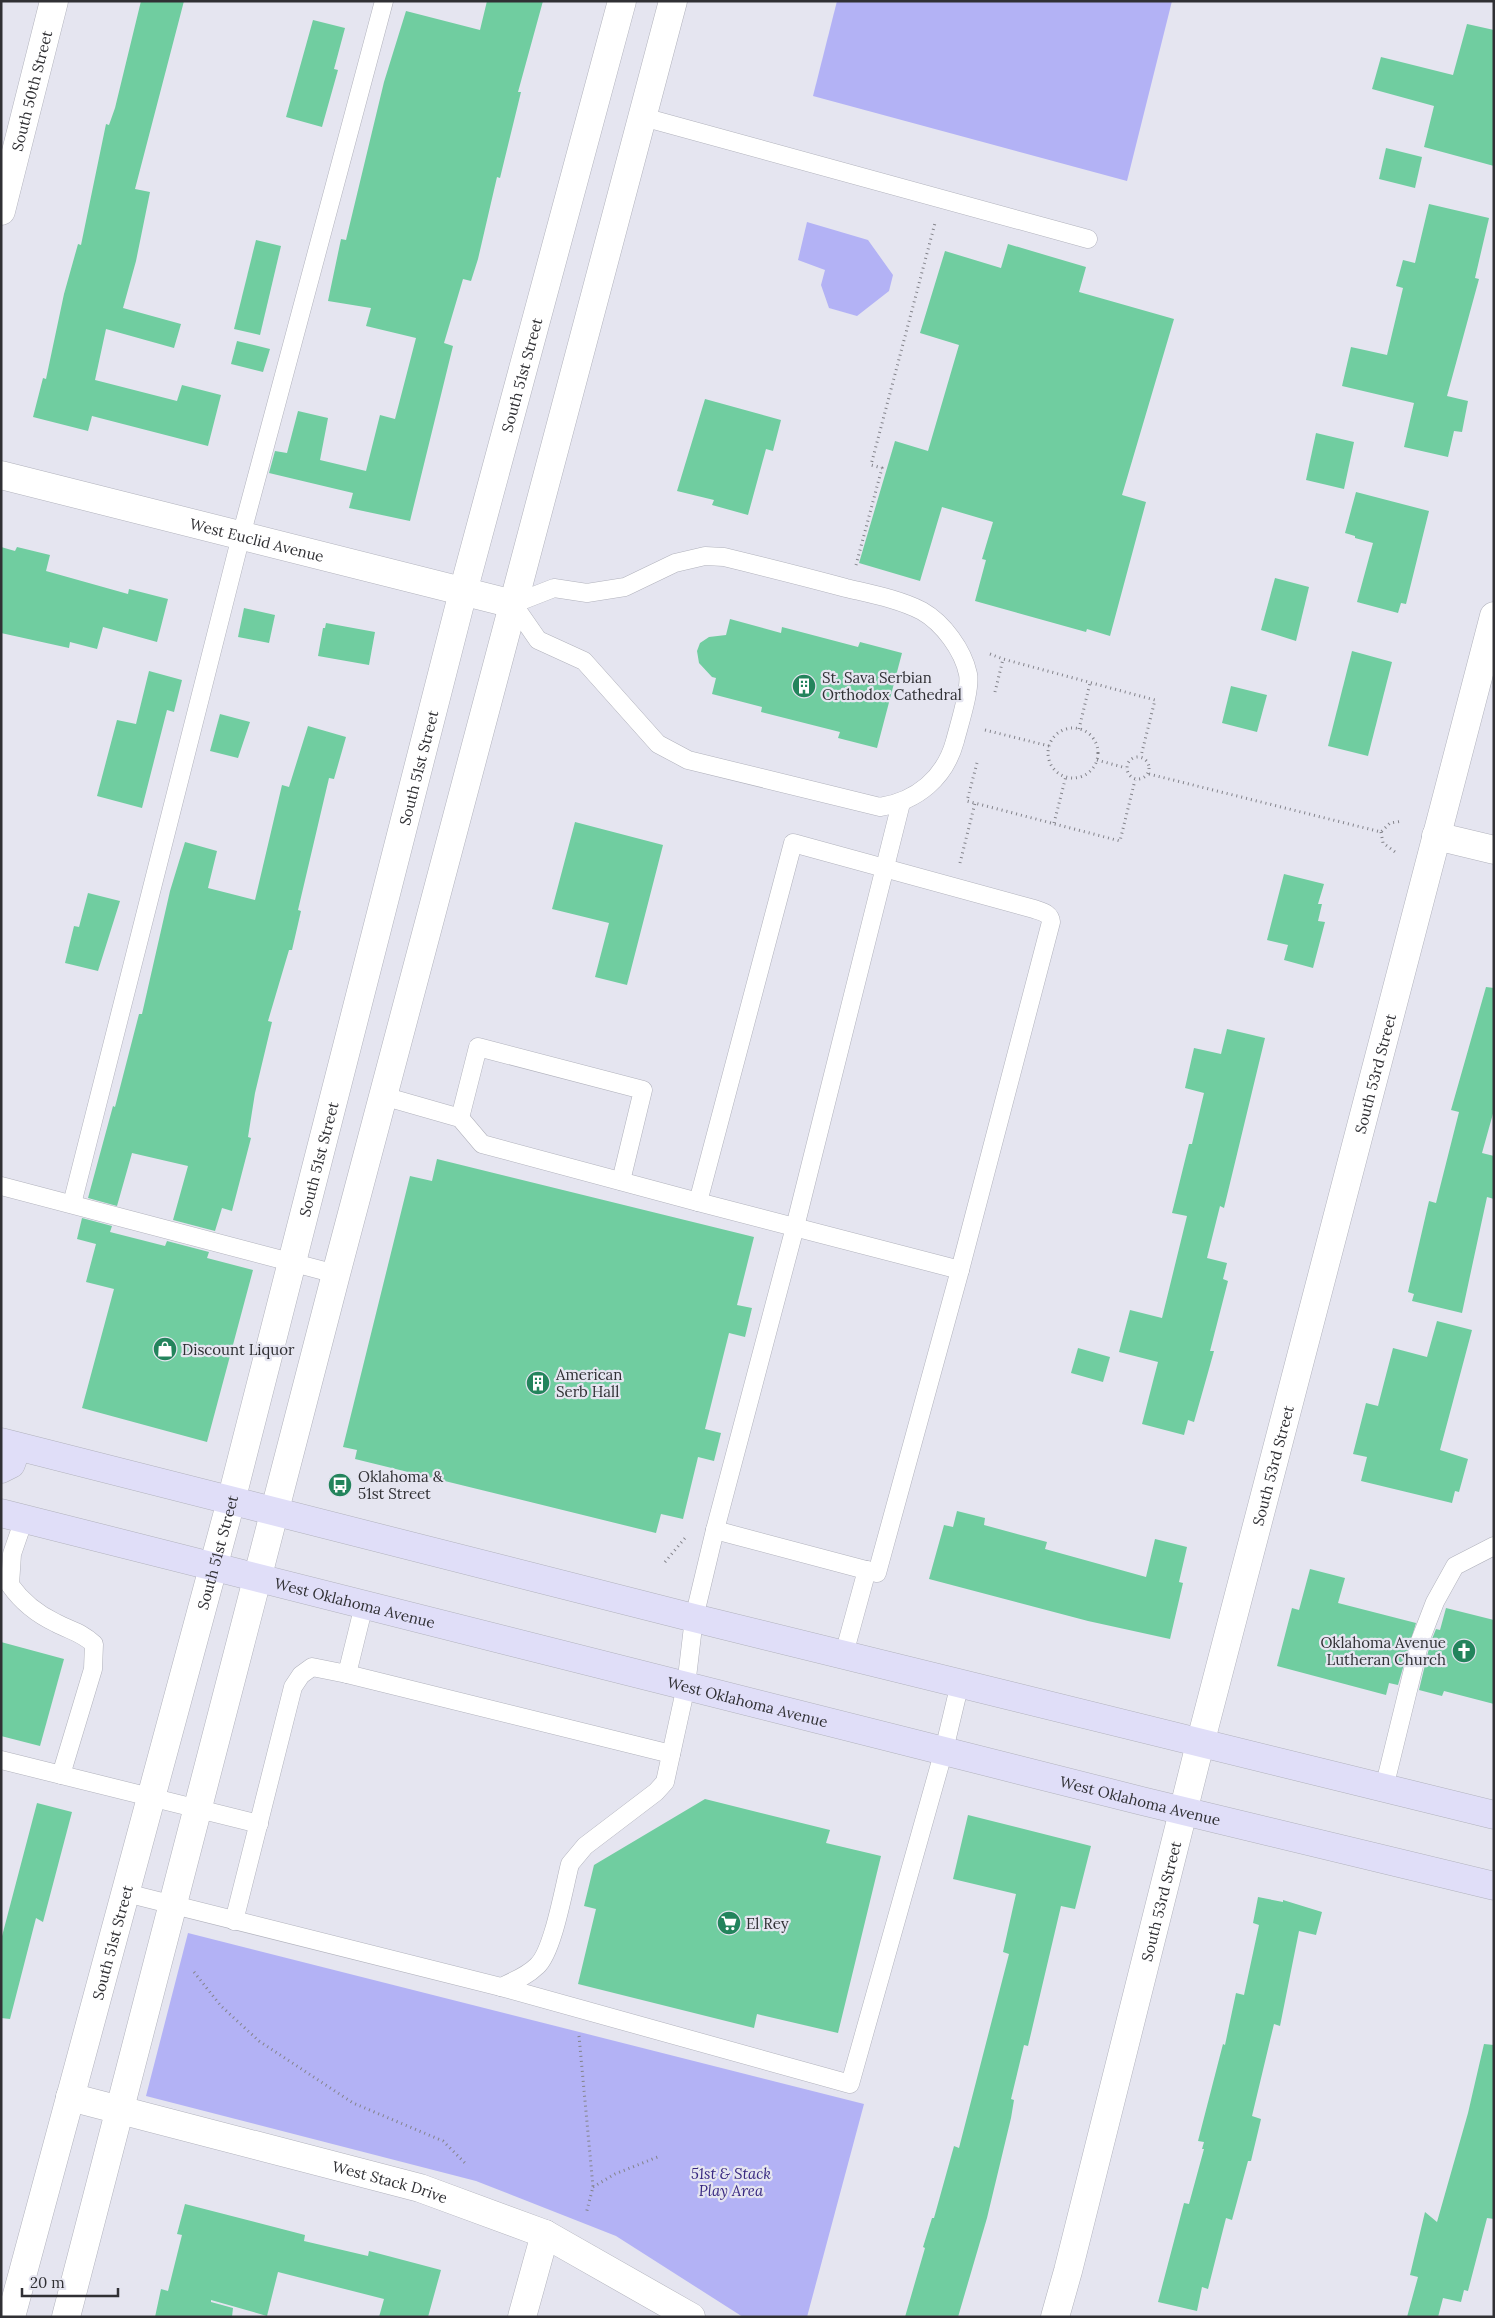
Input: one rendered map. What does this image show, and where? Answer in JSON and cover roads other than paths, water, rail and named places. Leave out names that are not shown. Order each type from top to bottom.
[{"type":"main road","points":[[1,1469],[12,1464],[9,1444],[694,1618],[1494,1815]]},
{"type":"main road","name":"West Oklahoma Avenue","points":[[13,1516],[1183,1812],[1494,1886]]},
{"type":"street","name":"South 50th Street","points":[[1,211],[54,1]]},
{"type":"street","name":"South 51st Street","points":[[12,2317],[231,1501],[463,592],[622,1]]},
{"type":"street","points":[[66,2317],[336,1274],[673,1]]},
{"type":"street","name":"West Euclid Avenue","points":[[1,475],[513,604]]},
{"type":"street","name":"South 53rd Street","points":[[1055,2317],[1071,2261],[1200,1744],[1494,616]]},
{"type":"street","points":[[1436,836],[1494,850]]},
{"type":"street","name":"West Stack Drive","points":[[70,2097],[420,2188],[545,2234],[691,2317]]},
{"type":"street","points":[[522,2317],[545,2234]]},
{"type":"lane","points":[[72,1204],[241,536],[384,1]]},
{"type":"lane","points":[[643,116],[1088,239]]},
{"type":"lane","points":[[705,556],[724,557],[850,588],[894,600],[922,612],[942,627],[959,651],[968,675],[960,723],[953,746],[939,775],[921,791],[901,803],[880,807],[688,760],[658,744],[584,661],[538,640],[513,604],[554,588],[587,593],[625,586],[675,563],[705,556]]},
{"type":"lane","points":[[501,1986],[519,1979],[539,1965],[547,1952],[570,1864],[585,1846],[656,1792],[665,1782],[686,1686],[694,1618],[715,1530],[795,1227],[901,803]]},
{"type":"lane","points":[[698,1202],[793,842],[1047,914],[1050,917],[1051,922],[960,1270],[877,1573],[715,1530]]},
{"type":"lane","points":[[460,1118],[478,1047],[643,1090],[621,1181]]},
{"type":"lane","points":[[383,1096],[460,1118],[482,1144],[960,1270]]},
{"type":"lane","points":[[1,1186],[336,1274]]},
{"type":"lane","points":[[13,1516],[10,1585],[29,1607],[56,1623],[83,1634],[94,1644],[93,1669],[61,1775]]},
{"type":"lane","points":[[1384,1788],[1420,1641],[1434,1602],[1455,1566],[1494,1546]]},
{"type":"lane","points":[[844,1654],[867,1570]]},
{"type":"lane","points":[[347,1674],[364,1605]]},
{"type":"lane","points":[[234,1921],[293,1687],[302,1675],[312,1667],[671,1754]]},
{"type":"lane","points":[[126,1893],[501,1986],[850,2084],[944,1750],[960,1683]]},
{"type":"lane","points":[[1,1760],[258,1824]]},
{"type":"place","name":"St. Sava Serbian Orthodox Cathedral","points":[[804,686]]},
{"type":"place","name":"Discount Liquor","points":[[165,1349]]},
{"type":"place","name":"American Serb Hall","points":[[538,1383]]},
{"type":"place","name":"Oklahoma & 51st Street","points":[[340,1485]]},
{"type":"place","name":"Oklahoma Avenue Lutheran Church","points":[[1464,1651]]},
{"type":"place","name":"El Rey","points":[[729,1923]]},
{"type":"park label","name":"51st & Stack Play Area","points":[[731,2182]]}]
